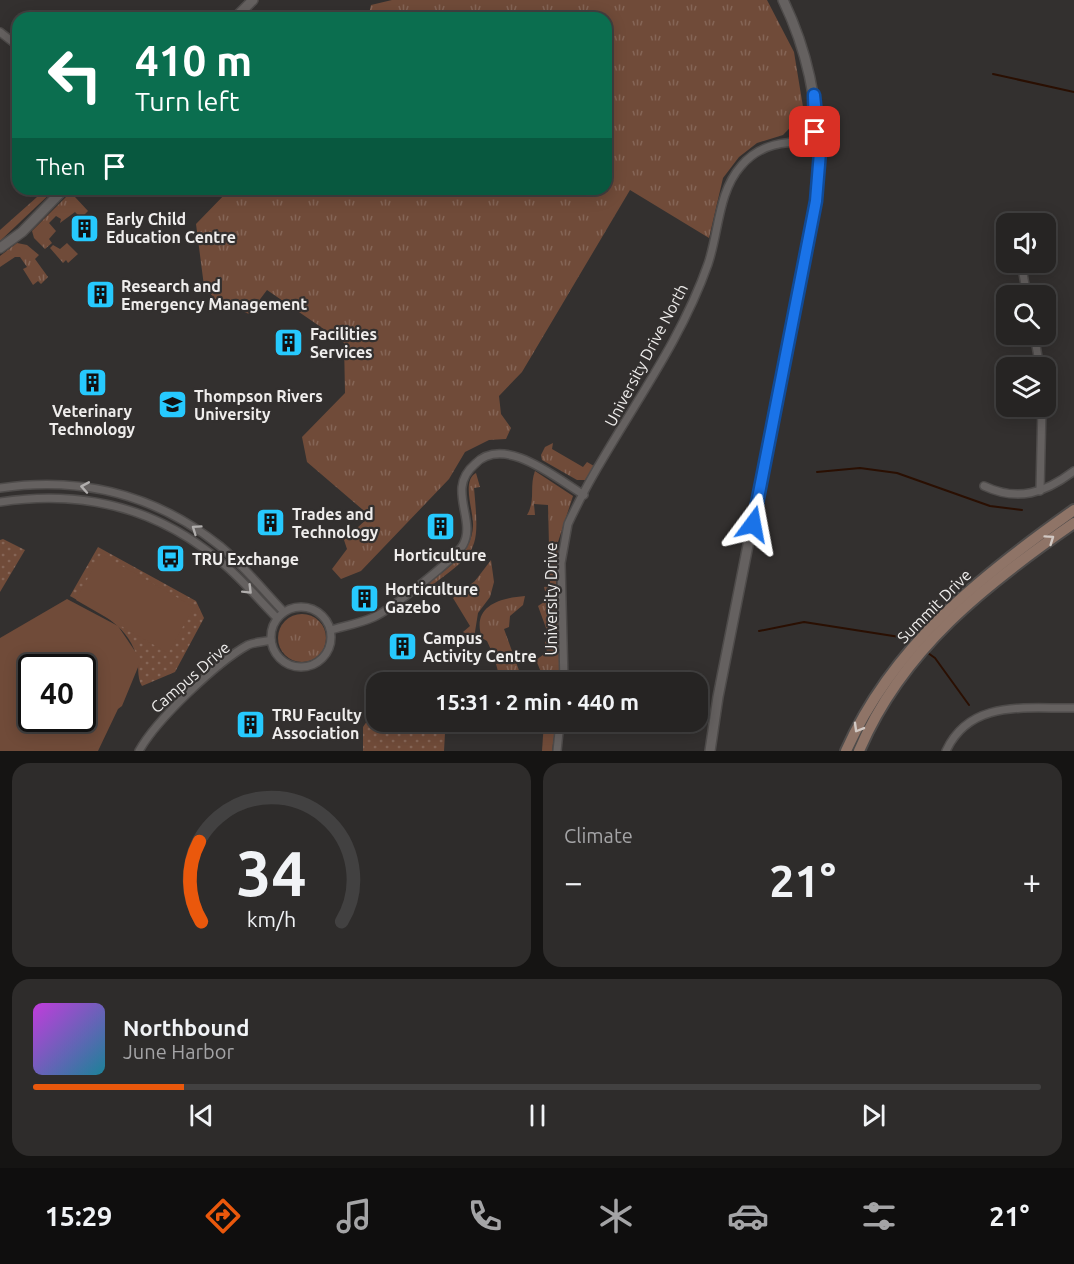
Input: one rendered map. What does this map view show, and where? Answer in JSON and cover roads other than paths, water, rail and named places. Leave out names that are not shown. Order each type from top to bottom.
[{"type":"main road","name":"Summit Drive","points":[[846,751],[896,668],[947,608],[1004,560],[1074,510]]},
{"type":"main road","name":"Summit Drive","points":[[859,751],[879,710],[904,674],[946,624],[986,587],[1074,523]]},
{"type":"street","points":[[241,12],[253,0]]},
{"type":"street","points":[[710,751],[740,584],[814,217],[818,180],[819,136],[814,95],[802,47],[783,0]]},
{"type":"street","points":[[0,32],[12,41]]},
{"type":"street","points":[[814,95],[818,180]]},
{"type":"street","name":"University Drive North","points":[[584,495],[687,316],[708,263],[726,191],[736,172],[750,157],[768,146],[782,142],[815,141]]},
{"type":"street","points":[[0,248],[22,232],[58,195]]},
{"type":"street","points":[[1040,491],[1042,417]]},
{"type":"street","points":[[331,630],[376,617],[453,558],[464,544],[467,522],[462,488],[465,474],[477,461],[490,454],[516,455],[584,495]]},
{"type":"street","points":[[984,486],[1003,495],[1040,491],[1074,471]]},
{"type":"street","points":[[0,488],[33,483],[65,483],[109,491],[153,505],[189,524],[221,547],[284,612]]},
{"type":"street","name":"University Drive","points":[[564,672],[563,541],[568,524],[584,495]]},
{"type":"street","points":[[0,502],[33,497],[64,497],[105,503],[149,517],[183,535],[216,557],[277,618]]},
{"type":"street","points":[[293,608],[312,609],[327,621],[331,630],[329,649],[317,663],[298,668],[282,661],[271,640],[277,618],[284,612],[293,608]]},
{"type":"street","name":"Campus Drive","points":[[139,751],[151,730],[222,664],[250,644],[271,640]]},
{"type":"street","points":[[946,751],[954,734],[965,723],[987,712],[1074,708]]},
{"type":"street","points":[[557,751],[559,732]]},
{"type":"waterway","points":[[993,74],[1074,92]]},
{"type":"waterway","points":[[817,472],[860,468],[897,473],[990,506],[1022,510]]},
{"type":"waterway","points":[[759,631],[804,622],[906,638]]},
{"type":"waterway","points":[[928,653],[935,658],[969,705]]},
{"type":"place","name":"Early Child Education Centre","points":[[85,228]]},
{"type":"place","name":"Research and Emergency Management","points":[[100,295]]},
{"type":"place","name":"Facilities Services","points":[[289,343]]},
{"type":"place","name":"Veterinary Technology","points":[[92,383]]},
{"type":"place","name":"Thompson Rivers University","points":[[173,405]]},
{"type":"place","name":"Trades and Technology","points":[[271,523]]},
{"type":"place","name":"Horticulture","points":[[440,527]]},
{"type":"place","name":"TRU Exchange","points":[[171,559]]},
{"type":"place","name":"Horticulture Gazebo","points":[[364,598]]},
{"type":"place","name":"Campus Activity Centre","points":[[402,647]]},
{"type":"place","name":"TRU Faculty Association","points":[[251,724]]}]
